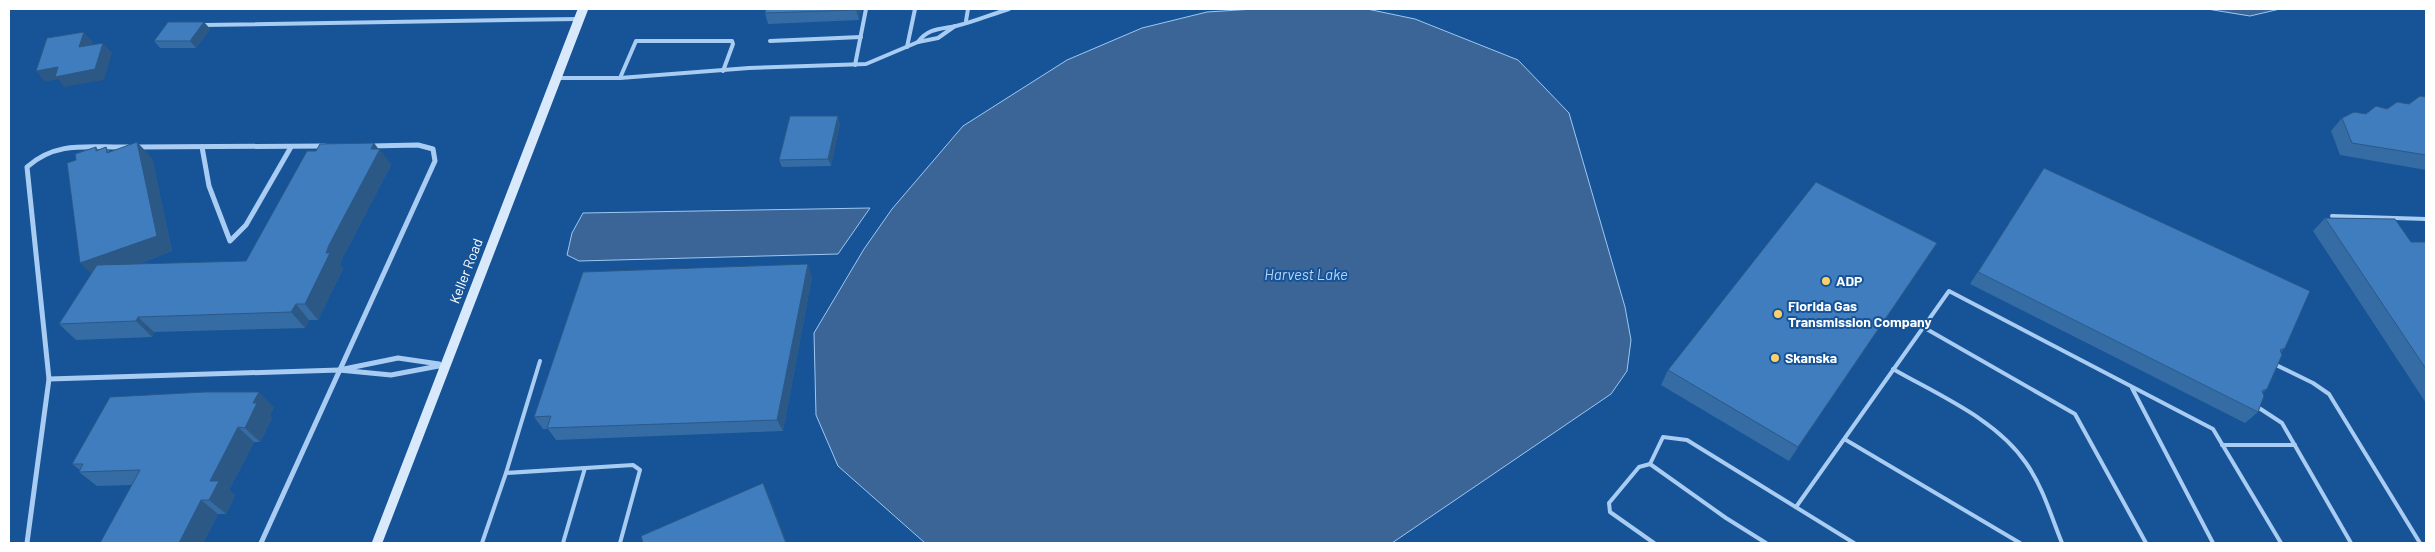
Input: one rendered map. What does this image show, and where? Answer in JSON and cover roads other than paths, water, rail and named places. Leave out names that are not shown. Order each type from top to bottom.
[{"type":"street","name":"Keller Road","points":[[378,543],[444,365],[582,9]]},
{"type":"street","points":[[261,543],[435,161],[433,149],[418,145],[369,146]]},
{"type":"street","points":[[27,543],[49,379],[27,167],[40,155],[58,148],[330,146]]},
{"type":"street","points":[[202,147],[209,186],[230,241],[246,225],[291,147]]},
{"type":"street","points":[[339,370],[398,358],[444,365]]},
{"type":"street","points":[[49,379],[339,370],[391,375],[444,365]]},
{"type":"lane","points":[[855,65],[866,9]]},
{"type":"lane","points":[[907,47],[915,9]]},
{"type":"lane","points":[[966,21],[968,9]]},
{"type":"lane","points":[[555,78],[620,78],[855,65],[877,61],[918,42],[927,42],[945,34],[955,26],[966,21],[1009,9]]},
{"type":"lane","points":[[193,25],[578,19]]},
{"type":"lane","points":[[918,42],[923,35],[944,26],[955,26]]},
{"type":"lane","points":[[770,41],[861,37]]},
{"type":"lane","points":[[620,78],[636,41],[732,41],[733,44],[723,71]]},
{"type":"lane","points":[[2332,216],[2426,219]]},
{"type":"lane","points":[[1796,507],[1846,440],[1948,291],[2212,429],[2281,543]]},
{"type":"lane","points":[[1923,327],[2075,414],[2146,543]]},
{"type":"lane","points":[[482,543],[506,473],[540,361]]},
{"type":"lane","points":[[2271,363],[2313,383],[2329,394],[2420,543]]},
{"type":"lane","points":[[1894,369],[2000,433],[2021,455],[2038,486],[2062,543]]},
{"type":"lane","points":[[2132,387],[2212,543]]},
{"type":"lane","points":[[2253,404],[2282,423],[2351,543]]},
{"type":"lane","points":[[1654,543],[1610,512],[1609,503],[1639,467],[1650,464],[1663,437],[1687,440],[1854,543]]},
{"type":"lane","points":[[1846,440],[2020,543]]},
{"type":"lane","points":[[2222,445],[2295,445]]},
{"type":"lane","points":[[1650,464],[1726,518],[1766,543]]},
{"type":"lane","points":[[506,473],[633,465],[640,470],[620,543]]},
{"type":"lane","points":[[563,543],[585,468]]},
{"type":"water","name":"Harvest Lake","points":[[1254,9],[1367,9],[1415,19],[1518,60],[1569,113],[1625,307],[1631,340],[1627,371],[1611,394],[1392,543],[925,543],[838,466],[816,415],[814,333],[864,249],[892,209],[963,126],[1067,60],[1142,28],[1207,12]]},
{"type":"water","points":[[2207,9],[2280,9],[2250,16]]},
{"type":"water","points":[[870,208],[838,254],[579,261],[567,255],[572,233],[583,213]]},
{"type":"place","name":"ADP","points":[[1826,281]]},
{"type":"place","name":"Florida Gas Transmission Company","points":[[1778,314]]},
{"type":"place","name":"Skanska","points":[[1775,358]]}]
